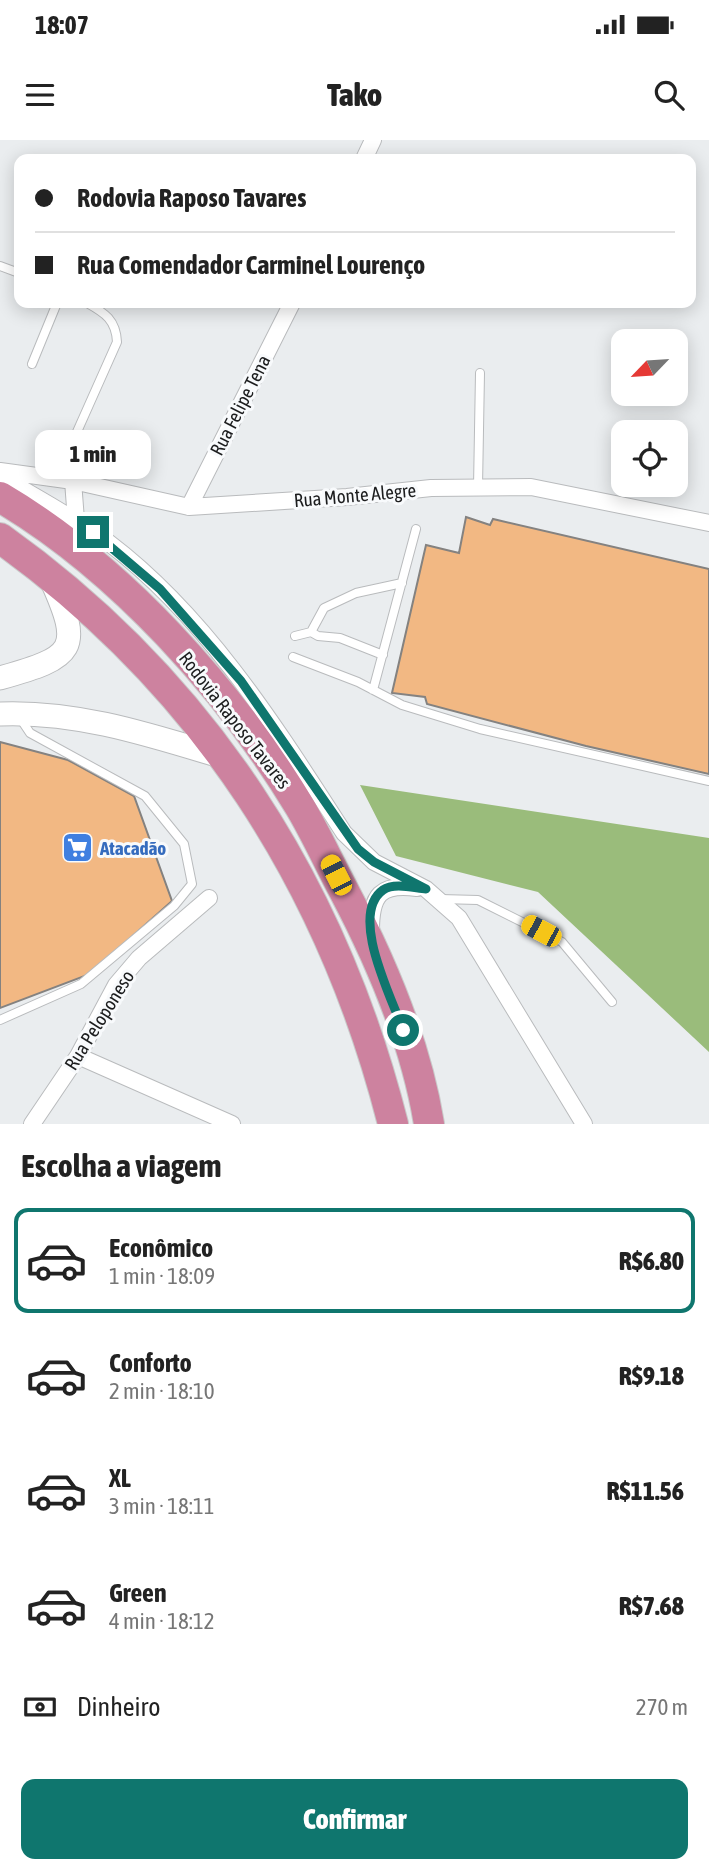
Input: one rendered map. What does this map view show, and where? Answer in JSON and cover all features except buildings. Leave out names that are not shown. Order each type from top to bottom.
[{"type":"highway","name":"Rodovia Raposo Tavares","points":[[0,497],[126,592],[209,683],[266,754],[301,808],[370,942],[424,1090],[429,1124]]},
{"type":"highway","name":"Rodovia Raposo Tavares","points":[[0,538],[48,572],[97,615],[169,690],[254,798],[312,899],[367,1035],[393,1124]]},
{"type":"main road","points":[[1,679],[64,652],[70,640],[70,620],[48,572]]},
{"type":"main road","points":[[9,713],[119,725],[223,757]]},
{"type":"street","name":"Rua Felipe Tena","points":[[189,507],[289,308]]},
{"type":"street","name":"Rua Monte Alegre","points":[[0,474],[73,481],[189,507],[478,487],[531,487],[709,523]]},
{"type":"street","points":[[0,474],[111,544],[160,589],[241,681],[358,849],[374,862],[432,894],[460,918],[584,1124]]},
{"type":"street","points":[[73,481],[76,520]]},
{"type":"street","points":[[370,942],[371,915],[375,900],[383,890],[395,886],[432,894]]},
{"type":"street","name":"Rua Peloponeso","points":[[33,1124],[78,1056],[116,985],[139,958],[209,898]]},
{"type":"street","points":[[78,1056],[232,1124]]},
{"type":"lane","points":[[32,363],[55,308]]},
{"type":"lane","points":[[56,479],[117,342],[116,326],[94,308]]},
{"type":"lane","points":[[478,487],[480,373]]},
{"type":"lane","points":[[373,690],[416,529]]},
{"type":"lane","points":[[311,632],[318,615],[335,602],[356,593],[402,583]]},
{"type":"lane","points":[[295,636],[311,632],[318,636],[340,638],[383,655]]},
{"type":"lane","points":[[293,657],[402,705],[480,729],[709,781]]},
{"type":"lane","points":[[0,1020],[81,984],[174,906],[191,884],[184,844],[145,796],[30,733],[9,713]]},
{"type":"lane","points":[[432,894],[478,900],[562,942],[612,1002]]},
{"type":"green space","points":[[360,785],[709,838],[709,1052],[538,892],[396,856]]},
{"type":"place","name":"Atacadão","points":[[77,848]]},
{"type":"route","points":[[93,532],[111,544],[160,589],[241,681],[264,710],[344,833],[358,849],[374,862],[426,889],[395,886],[383,890],[375,900],[371,915],[370,942],[403,1030]]}]
